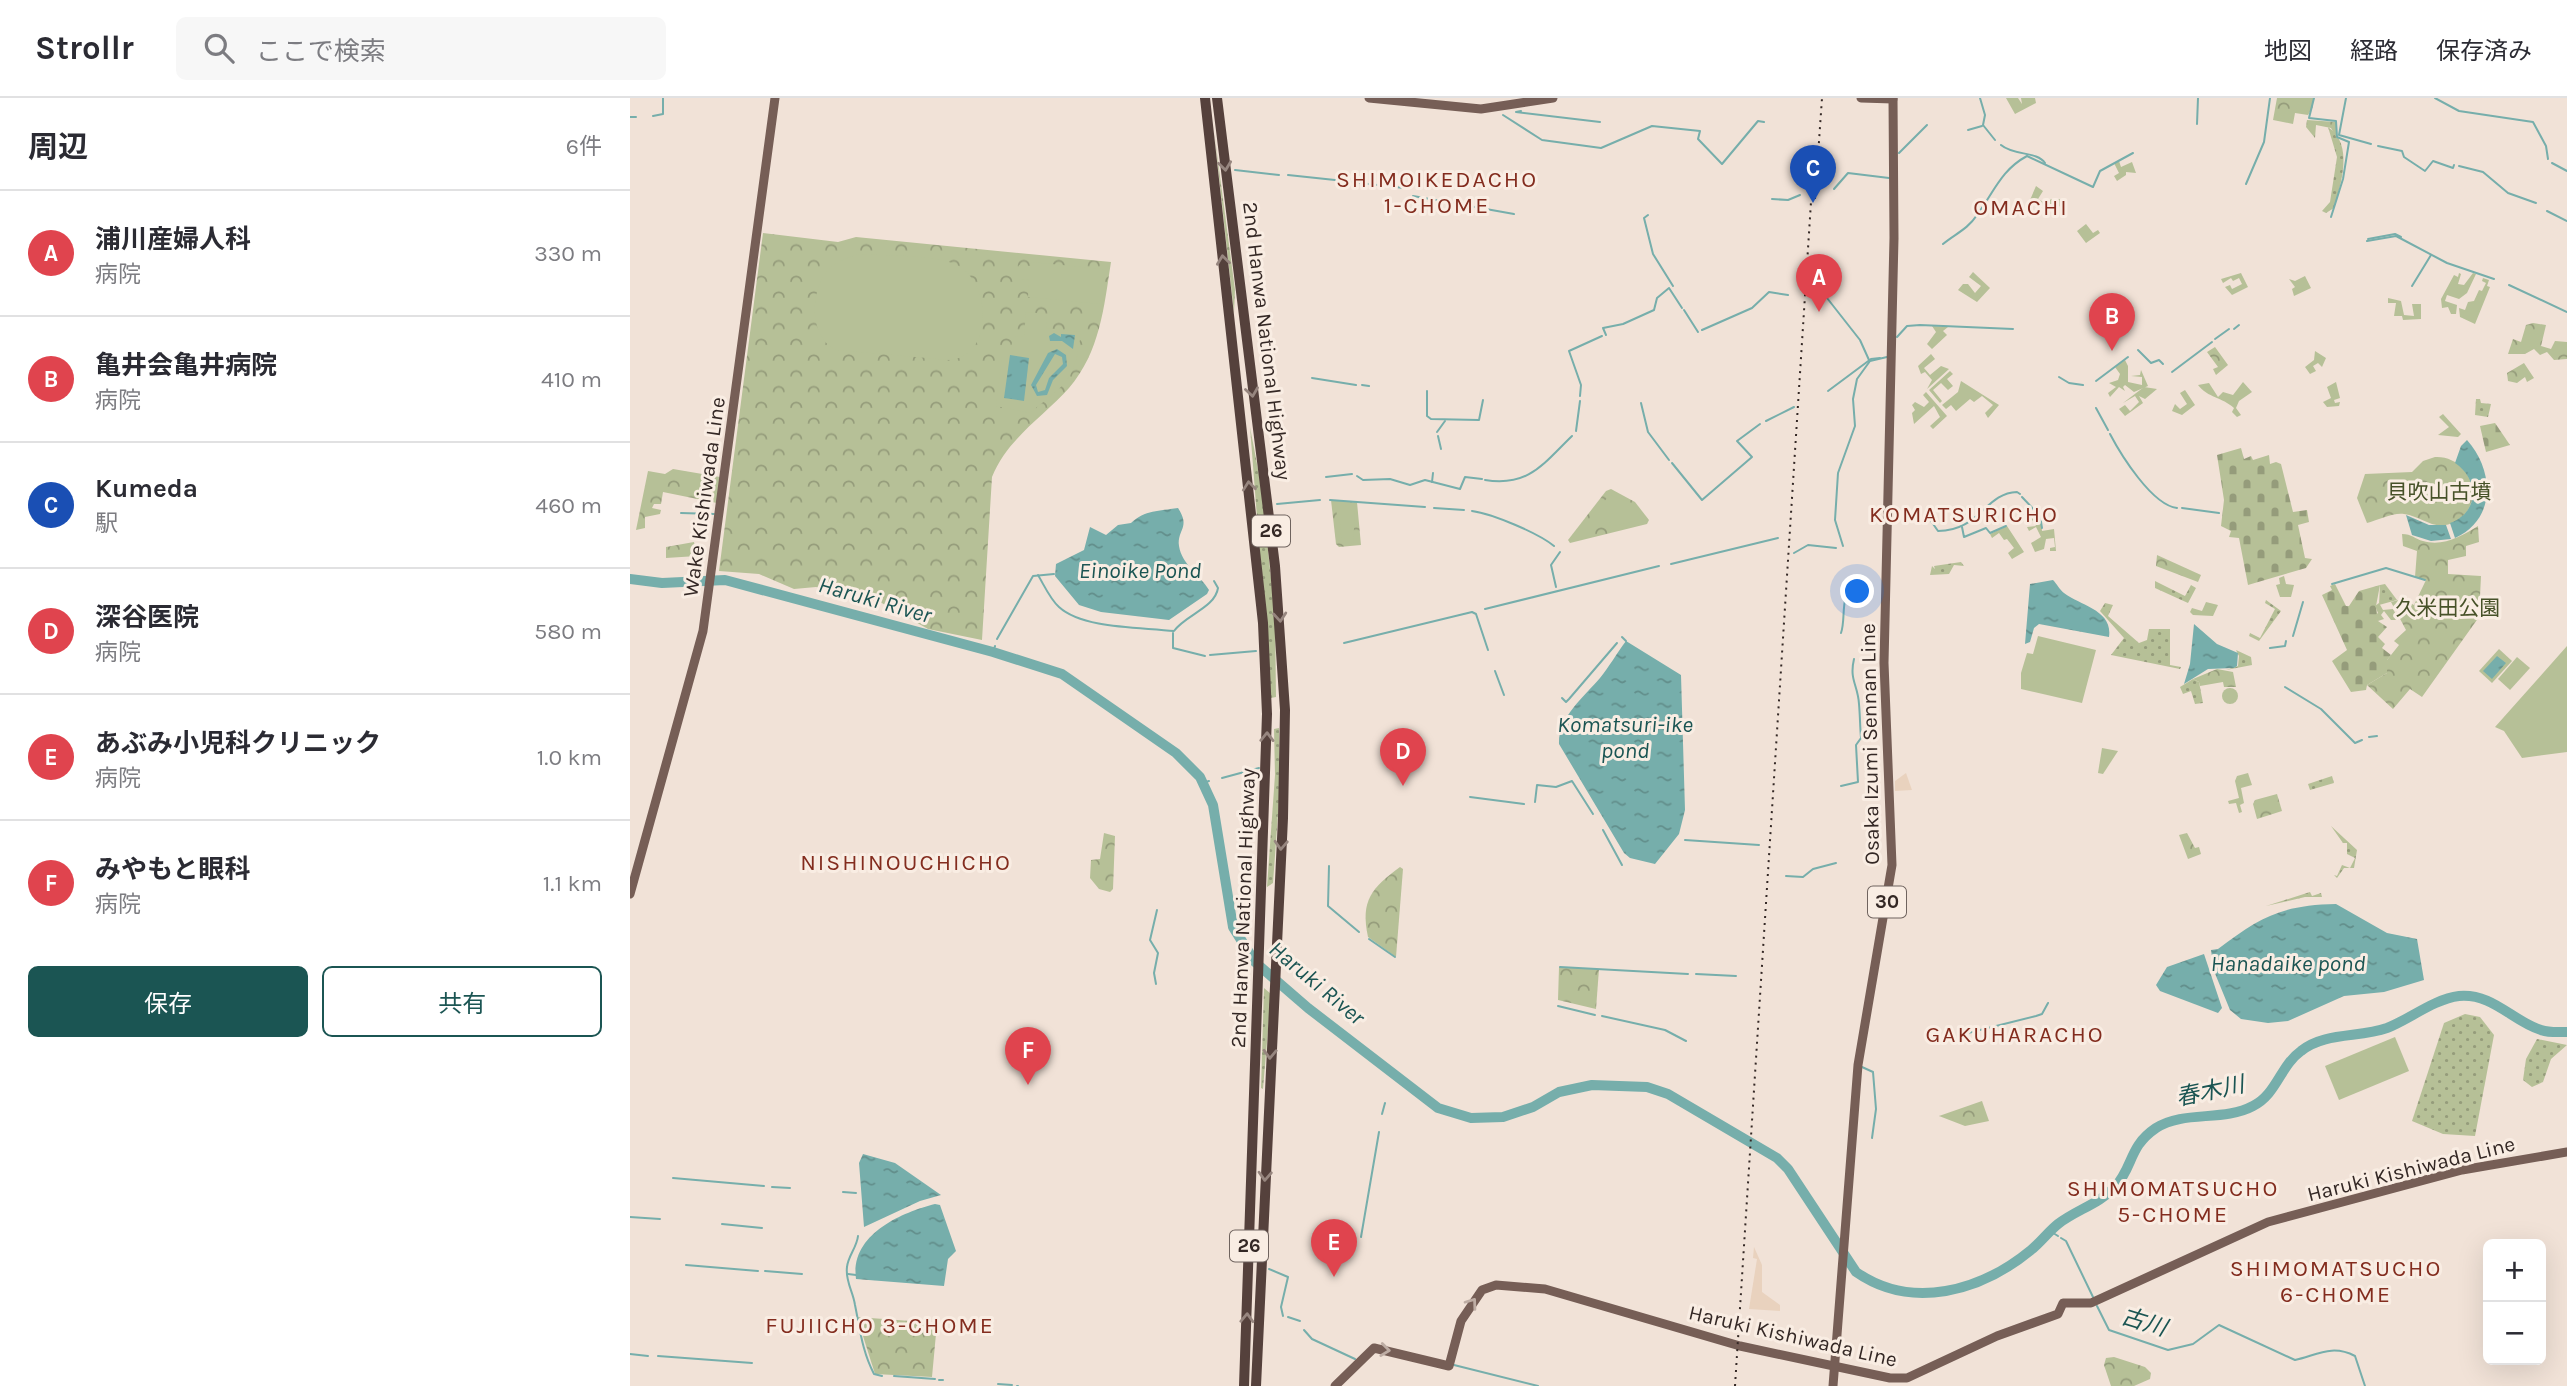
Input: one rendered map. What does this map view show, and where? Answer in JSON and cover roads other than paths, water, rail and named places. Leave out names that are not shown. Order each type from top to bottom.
[{"type":"highway","name":"2nd Hanwa National Highway","points":[[1205,98],[1263,623],[1267,714],[1244,1386]]},
{"type":"highway","name":"2nd Hanwa National Highway","points":[[1217,98],[1280,620],[1285,741],[1256,1386]]},
{"type":"main road","name":"Wake Kishiwada Line","points":[[630,894],[696,663],[713,569],[775,98]]},
{"type":"main road","points":[[1369,98],[1482,109],[1553,98]]},
{"type":"main road","points":[[1861,98],[1894,99]]},
{"type":"main road","name":"Osaka Izumi Sennan Line","points":[[1833,1386],[1858,1065],[1884,917],[1893,836],[1885,620],[1894,244],[1894,99]]},
{"type":"main road","name":"Haruki Kishiwada Line","points":[[1335,1386],[1374,1348],[1449,1366],[1461,1321],[1482,1290],[1491,1285],[1533,1287],[1740,1346],[1896,1379],[1907,1378],[1997,1336],[2058,1314],[2063,1303],[2091,1303],[2268,1222],[2430,1177],[2567,1152]]},
{"type":"water","points":[[1054,333],[1061,337],[1061,334],[1075,335],[1073,349],[1062,341],[1050,341],[1049,336]]},
{"type":"water","points":[[1057,349],[1066,355],[1067,366],[1053,380],[1047,395],[1037,396],[1031,385],[1048,353]],"holes":[[[1055,354],[1062,357],[1063,364],[1049,378],[1045,390],[1038,392],[1036,385]]]},
{"type":"water","points":[[1010,355],[1029,358],[1024,401],[1004,398]]},
{"type":"water","points":[[2467,440],[2482,465],[2487,493],[2478,519],[2469,530],[2455,538],[2450,523],[2467,511],[2473,495],[2469,478],[2455,463],[2461,446]]},
{"type":"water","name":"Einoike Pond","points":[[1178,508],[1184,524],[1179,540],[1181,553],[1209,590],[1169,620],[1101,612],[1079,605],[1055,576],[1056,564],[1084,550],[1090,527],[1106,535],[1118,525],[1131,523],[1147,513]]},
{"type":"water","points":[[2406,515],[2429,525],[2446,525],[2451,539],[2431,541],[2412,535]]},
{"type":"water","points":[[2053,580],[2064,593],[2101,615],[2109,628],[2109,637],[2039,624],[2034,628],[2030,642],[2025,644],[2030,584]]},
{"type":"water","points":[[2194,624],[2217,644],[2238,653],[2237,666],[2208,669],[2184,684],[2190,664]]},
{"type":"water","name":"Komatsuri-ike pond","points":[[1626,641],[1681,675],[1685,810],[1679,834],[1655,864],[1630,858],[1624,853],[1559,744],[1567,716],[1603,674]]},
{"type":"water","points":[[2497,656],[2506,663],[2492,679],[2483,671]]},
{"type":"water","name":"Hanadaike pond","points":[[2336,904],[2387,933],[2417,939],[2424,980],[2384,992],[2344,996],[2288,1021],[2268,1023],[2241,1019],[2230,1010],[2214,971],[2211,950],[2218,949],[2260,921],[2286,910]]},
{"type":"water","name":"Hanadaike pond","points":[[2204,954],[2222,1008],[2218,1013],[2160,991],[2156,985],[2167,967]]},
{"type":"water","points":[[863,1154],[895,1163],[941,1195],[920,1201],[864,1227],[859,1163]]},
{"type":"water","points":[[935,1204],[940,1205],[956,1251],[948,1259],[944,1286],[856,1279],[856,1264],[869,1238],[893,1220]]},
{"type":"waterway","points":[[653,116],[663,114],[663,98]]},
{"type":"waterway","points":[[1980,98],[1985,115],[1983,125],[1995,140]]},
{"type":"waterway","points":[[2197,124],[2198,98]]},
{"type":"waterway","points":[[2246,184],[2264,142],[2270,98]]},
{"type":"waterway","points":[[2314,98],[2309,118],[2336,121],[2337,137],[2349,142],[2343,179],[2331,217]]},
{"type":"waterway","points":[[2346,98],[2339,135],[2371,144]]},
{"type":"waterway","points":[[2435,98],[2459,111],[2533,122],[2546,146],[2548,159]]},
{"type":"waterway","points":[[1521,111],[1516,112],[1600,122]]},
{"type":"waterway","points":[[1503,115],[1542,140],[1601,148],[1652,126],[1700,131],[1698,139],[1722,164],[1758,121],[1764,122]]},
{"type":"waterway","points":[[630,117],[636,117]]},
{"type":"waterway","points":[[1899,153],[1927,125]]},
{"type":"waterway","points":[[1968,130],[1982,126]]},
{"type":"waterway","points":[[2001,145],[2012,151],[2037,157],[2045,163]]},
{"type":"waterway","points":[[2378,146],[2402,151],[2404,157],[2425,171],[2433,161],[2453,168],[2454,165]]},
{"type":"waterway","points":[[1943,244],[1970,224],[2004,175],[2027,156],[2093,187],[2100,171],[2133,153]]},
{"type":"waterway","points":[[2552,163],[2567,171]]},
{"type":"waterway","points":[[2459,166],[2483,172],[2508,193],[2536,203]]},
{"type":"waterway","points":[[1235,170],[1279,175]]},
{"type":"waterway","points":[[1834,189],[1848,173],[1889,178]]},
{"type":"waterway","points":[[1288,175],[1335,180]]},
{"type":"waterway","points":[[1342,181],[1404,188]]},
{"type":"waterway","points":[[1772,199],[1788,200],[1800,195]]},
{"type":"waterway","points":[[1413,196],[1514,214]]},
{"type":"waterway","points":[[2547,211],[2567,221]]},
{"type":"waterway","points":[[1648,215],[1644,218],[1653,254],[1673,286]]},
{"type":"waterway","points":[[2368,239],[2395,234],[2401,237]]},
{"type":"waterway","points":[[2367,241],[2396,236],[2447,263],[2494,279]]},
{"type":"waterway","points":[[2412,286],[2431,255]]},
{"type":"waterway","points":[[2509,285],[2567,312]]},
{"type":"waterway","points":[[1606,335],[1603,328],[1623,324],[1654,310],[1657,298],[1669,288],[1682,308]]},
{"type":"waterway","points":[[1702,330],[1752,308],[1769,292],[1788,295]]},
{"type":"waterway","points":[[1818,297],[1827,298],[1860,340],[1869,360]]},
{"type":"waterway","points":[[1684,310],[1698,332]]},
{"type":"waterway","points":[[1897,337],[1907,326],[1920,325],[2013,329]]},
{"type":"waterway","points":[[2234,329],[2239,325]]},
{"type":"waterway","points":[[2215,339],[2229,329]]},
{"type":"waterway","points":[[1580,396],[1581,385],[1569,351],[1602,336]]},
{"type":"waterway","points":[[2172,372],[2212,342]]},
{"type":"waterway","points":[[2138,350],[2151,363],[2159,360],[2163,364]]},
{"type":"waterway","points":[[1843,546],[1835,520],[1838,473],[1855,426],[1853,399],[1857,379],[1870,361],[1887,357]]},
{"type":"waterway","points":[[2096,381],[2128,357]]},
{"type":"waterway","points":[[1828,391],[1871,359],[1880,358]]},
{"type":"waterway","points":[[2059,377],[2069,383],[2083,385]]},
{"type":"waterway","points":[[1312,378],[1356,385]]},
{"type":"waterway","points":[[1362,385],[1369,386]]},
{"type":"waterway","points":[[1427,391],[1427,416],[1431,419],[1479,420],[1483,400]]},
{"type":"waterway","points":[[1576,431],[1580,401]]},
{"type":"waterway","points":[[1641,403],[1648,432],[1669,460]]},
{"type":"waterway","points":[[1766,421],[1794,407]]},
{"type":"waterway","points":[[2096,408],[2108,430]]},
{"type":"waterway","points":[[1437,432],[1445,421]]},
{"type":"waterway","points":[[1672,463],[1702,500],[1752,457],[1737,441],[1760,424]]},
{"type":"waterway","points":[[2110,434],[2129,466],[2148,489],[2167,505],[2177,508]]},
{"type":"waterway","points":[[1438,436],[1441,449]]},
{"type":"waterway","points":[[1485,480],[1500,481],[1524,477],[1543,464],[1572,436]]},
{"type":"waterway","points":[[1432,482],[1433,473]]},
{"type":"waterway","points":[[1326,477],[1352,474]]},
{"type":"waterway","points":[[1357,476],[1363,480],[1390,479],[1410,485],[1425,480],[1460,489],[1465,477],[1482,479]]},
{"type":"waterway","points":[[1931,521],[1938,531],[1952,529],[1964,525],[2006,494],[2020,494]]},
{"type":"waterway","points":[[2022,497],[2040,516],[2042,528]]},
{"type":"waterway","points":[[1277,504],[1320,500]]},
{"type":"waterway","points":[[1330,500],[1425,507]]},
{"type":"waterway","points":[[1434,508],[1464,510]]},
{"type":"waterway","points":[[2182,508],[2219,513]]},
{"type":"waterway","points":[[1472,511],[1515,525],[1554,546]]},
{"type":"waterway","points":[[681,513],[714,514]]},
{"type":"waterway","points":[[1962,527],[1964,537],[1986,528],[1990,533],[2006,526]]},
{"type":"waterway","points":[[1671,564],[1778,538]]},
{"type":"waterway","points":[[1794,553],[1808,545],[1836,548]]},
{"type":"waterway","points":[[1556,587],[1551,565],[1560,552]]},
{"type":"waterway","points":[[1485,609],[1659,566]]},
{"type":"waterway","points":[[2332,584],[2386,568],[2425,580]]},
{"type":"waterway","points":[[997,639],[1033,576],[1054,574]]},
{"type":"waterway","points":[[1038,575],[1053,600],[1069,614],[1113,626],[1174,631],[1216,595],[1218,588],[1214,581]]},
{"type":"waterway","name":"Haruki River","points":[[630,579],[662,583],[725,580],[993,652],[1062,674],[1176,753],[1200,777],[1213,805],[1233,927],[1255,962],[1308,1008],[1438,1108],[1471,1118],[1503,1117],[1533,1107],[1559,1092],[1592,1085],[1647,1087],[1668,1094],[1777,1158],[1788,1169],[1856,1272],[1878,1284],[1900,1291],[1946,1291],[1990,1276],[2011,1264],[2035,1247],[2058,1224],[2102,1198],[2115,1187],[2140,1142],[2156,1128],[2179,1119],[2229,1114],[2253,1106],[2268,1094],[2294,1057],[2310,1045],[2331,1038],[2387,1028],[2440,1001],[2459,996],[2471,996],[2492,1003],[2541,1030],[2567,1032]]},
{"type":"waterway","points":[[1841,633],[1846,597],[1852,588],[1850,580]]},
{"type":"waterway","points":[[2293,636],[2303,602]]},
{"type":"waterway","points":[[1344,643],[1472,612],[1476,614],[1488,650]]},
{"type":"waterway","points":[[1173,633],[1173,648],[1205,656]]},
{"type":"waterway","points":[[1622,637],[1626,641]]},
{"type":"waterway","points":[[2270,648],[2285,646],[2286,641]]},
{"type":"waterway","points":[[1562,698],[1566,702],[1617,643]]},
{"type":"waterway","name":"Haruki River","points":[[993,652],[995,646]]},
{"type":"waterway","points":[[1210,655],[1256,651]]},
{"type":"waterway","points":[[1841,786],[1858,782],[1856,745],[1861,738],[1858,697],[1853,677],[1854,659]]},
{"type":"waterway","points":[[1495,671],[1504,695]]},
{"type":"waterway","points":[[2285,687],[2321,709],[2355,743],[2362,740]]},
{"type":"waterway","points":[[2369,737],[2377,736]]},
{"type":"waterway","points":[[1222,778],[1259,768]]},
{"type":"waterway","name":"Haruki River","points":[[1203,783],[1209,781]]},
{"type":"waterway","points":[[1535,802],[1537,785],[1556,787],[1572,781],[1593,814]]},
{"type":"waterway","points":[[1470,797],[1524,804]]},
{"type":"waterway","points":[[1603,830],[1622,865]]},
{"type":"waterway","points":[[1685,840],[1759,845]]},
{"type":"waterway","points":[[1786,876],[1803,877],[1813,869],[1836,863]]},
{"type":"waterway","points":[[1329,866],[1328,906],[1359,932]]},
{"type":"waterway","points":[[1156,984],[1154,973],[1158,953],[1150,940],[1157,910]]},
{"type":"waterway","points":[[1369,939],[1395,957]]},
{"type":"waterway","points":[[1560,967],[1688,974]]},
{"type":"waterway","points":[[1696,974],[1736,976]]},
{"type":"waterway","points":[[1964,1034],[2042,1014],[2048,1003]]},
{"type":"waterway","points":[[1558,1006],[1595,1015]]},
{"type":"waterway","points":[[1602,1016],[1665,1030],[1686,1041]]},
{"type":"waterway","points":[[1862,1067],[1873,1072],[1876,1109],[1872,1138]]},
{"type":"waterway","points":[[1382,1114],[1385,1103]]},
{"type":"waterway","points":[[1361,1237],[1379,1132]]},
{"type":"waterway","points":[[673,1178],[764,1186]]},
{"type":"waterway","points":[[772,1187],[790,1188]]},
{"type":"waterway","points":[[843,1192],[856,1193]]},
{"type":"waterway","points":[[630,1217],[660,1219]]},
{"type":"waterway","points":[[722,1224],[762,1228]]},
{"type":"waterway","name":"古川","points":[[2050,1231],[2058,1236]]},
{"type":"waterway","points":[[858,1236],[848,1263],[847,1277],[867,1357],[874,1374],[882,1376]]},
{"type":"waterway","name":"古川","points":[[2061,1238],[2066,1241],[2093,1297]]},
{"type":"waterway","points":[[686,1265],[758,1271]]},
{"type":"waterway","points":[[1269,1269],[1288,1277],[1281,1307],[1283,1316]]},
{"type":"waterway","points":[[765,1271],[802,1274]]},
{"type":"waterway","points":[[848,1274],[856,1275]]},
{"type":"waterway","name":"古川","points":[[2097,1306],[2109,1330],[2168,1350],[2193,1344],[2219,1325],[2295,1360],[2332,1351],[2347,1353],[2355,1356],[2365,1386]]},
{"type":"waterway","points":[[1288,1317],[1300,1321]]},
{"type":"waterway","points":[[1304,1330],[1312,1339],[1355,1359]]},
{"type":"waterway","points":[[630,1354],[648,1356]]},
{"type":"waterway","points":[[658,1356],[752,1363]]},
{"type":"waterway","points":[[1454,1365],[1538,1386]]},
{"type":"waterway","points":[[894,1376],[935,1379]]},
{"type":"waterway","points":[[998,1384],[1012,1385]]},
{"type":"railway","points":[[1815,199],[1822,98]]},
{"type":"railway","points":[[1735,1386],[1811,202]]},
{"type":"place","name":"Kumeda","points":[[1813,203]]},
{"type":"place","name":"浦川産婦人科","points":[[1819,312]]},
{"type":"place","name":"亀井会亀井病院","points":[[2112,351]]},
{"type":"place","name":"深谷医院","points":[[1403,786]]},
{"type":"place","name":"みやもと眼科","points":[[1028,1085]]},
{"type":"place","name":"あぶみ小児科クリニック","points":[[1334,1277]]},
{"type":"district","name":"SHIMOIKEDACHO 1-CHOME","points":[[1437,192]]},
{"type":"district","name":"OMACHI","points":[[2021,207]]},
{"type":"district","name":"KOMATSURICHO","points":[[1964,514]]},
{"type":"district","name":"NISHINOUCHICHO","points":[[906,862]]},
{"type":"district","name":"GAKUHARACHO","points":[[2015,1034]]},
{"type":"district","name":"SHIMOMATSUCHO 5-CHOME","points":[[2173,1201]]},
{"type":"district","name":"SHIMOMATSUCHO 6-CHOME","points":[[2336,1281]]},
{"type":"district","name":"FUJIICHO 3-CHOME","points":[[880,1325]]},
{"type":"park label","name":"貝吹山古墳","points":[[2439,492]]},
{"type":"park label","name":"久米田公園","points":[[2448,608]]},
{"type":"water label","name":"春木川","points":[[2210,1091]]}]
